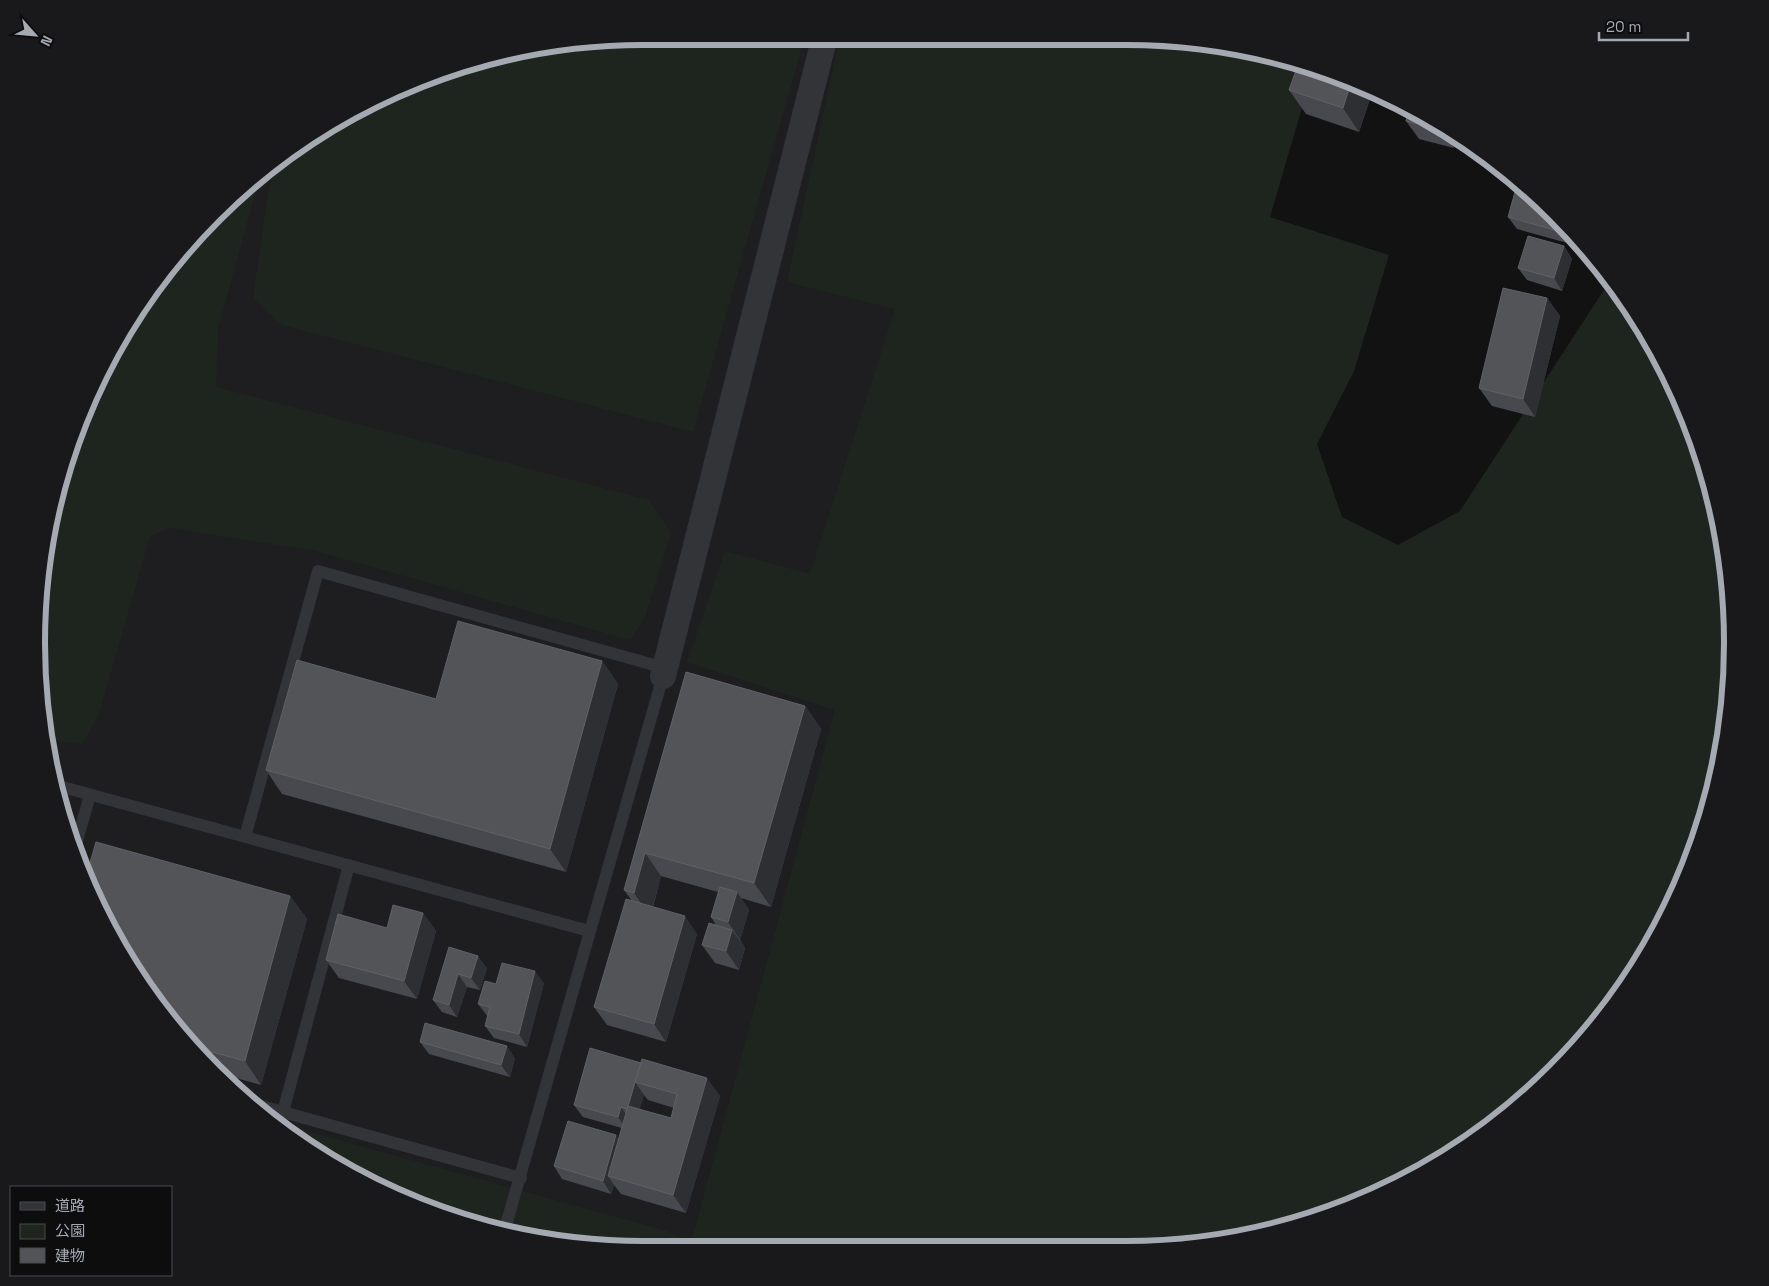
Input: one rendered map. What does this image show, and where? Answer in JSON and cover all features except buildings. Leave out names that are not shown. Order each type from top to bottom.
[{"type":"street","points":[[664,672],[823,45]]},
{"type":"lane","points":[[245,837],[318,571],[664,672],[506,1225]]},
{"type":"lane","points":[[62,787],[589,931]]},
{"type":"lane","points":[[78,838],[90,795]]},
{"type":"lane","points":[[283,1112],[349,865]]},
{"type":"lane","points":[[267,1108],[521,1178]]},
{"type":"shaded area","points":[[643,45],[965,45],[1033,64],[706,1241],[604,1240],[526,1230],[488,1221],[414,1195],[379,1179],[344,1161],[311,1140],[249,1093],[220,1066],[193,1037],[146,975],[125,942],[91,872],[65,798],[56,760],[46,682],[45,643],[46,604],[56,526],[65,488],[91,414],[125,344],[146,311],[193,249],[220,220],[279,169],[344,125],[379,107],[414,91],[488,65],[526,56],[565,50]]},
{"type":"green space","points":[[802,45],[693,432],[282,325],[253,298],[268,192],[274,173],[344,125],[414,91],[488,65],[526,56],[604,46]]},
{"type":"green space","points":[[838,45],[1165,46],[1243,56],[1312,75],[1270,217],[1389,255],[1354,371],[1317,444],[1342,517],[1398,545],[1460,511],[1606,287],[1644,344],[1662,379],[1678,414],[1704,488],[1713,526],[1723,604],[1723,682],[1713,760],[1704,798],[1678,872],[1644,942],[1623,975],[1576,1037],[1549,1066],[1490,1117],[1425,1161],[1355,1195],[1281,1221],[1243,1230],[1165,1240],[1126,1241],[692,1241],[835,710],[687,662],[725,551],[810,574],[895,309],[787,282]]},
{"type":"green space","points":[[257,186],[218,329],[216,387],[649,500],[671,533],[645,617],[630,640],[316,551],[170,528],[150,536],[99,714],[82,744],[53,741],[46,682],[46,604],[56,526],[65,488],[91,414],[107,379],[125,344],[146,311],[193,249],[220,220]]},
{"type":"green space","points":[[293,1127],[667,1231],[687,1241],[604,1240],[526,1230],[488,1221],[414,1195],[379,1179],[344,1161]]}]
